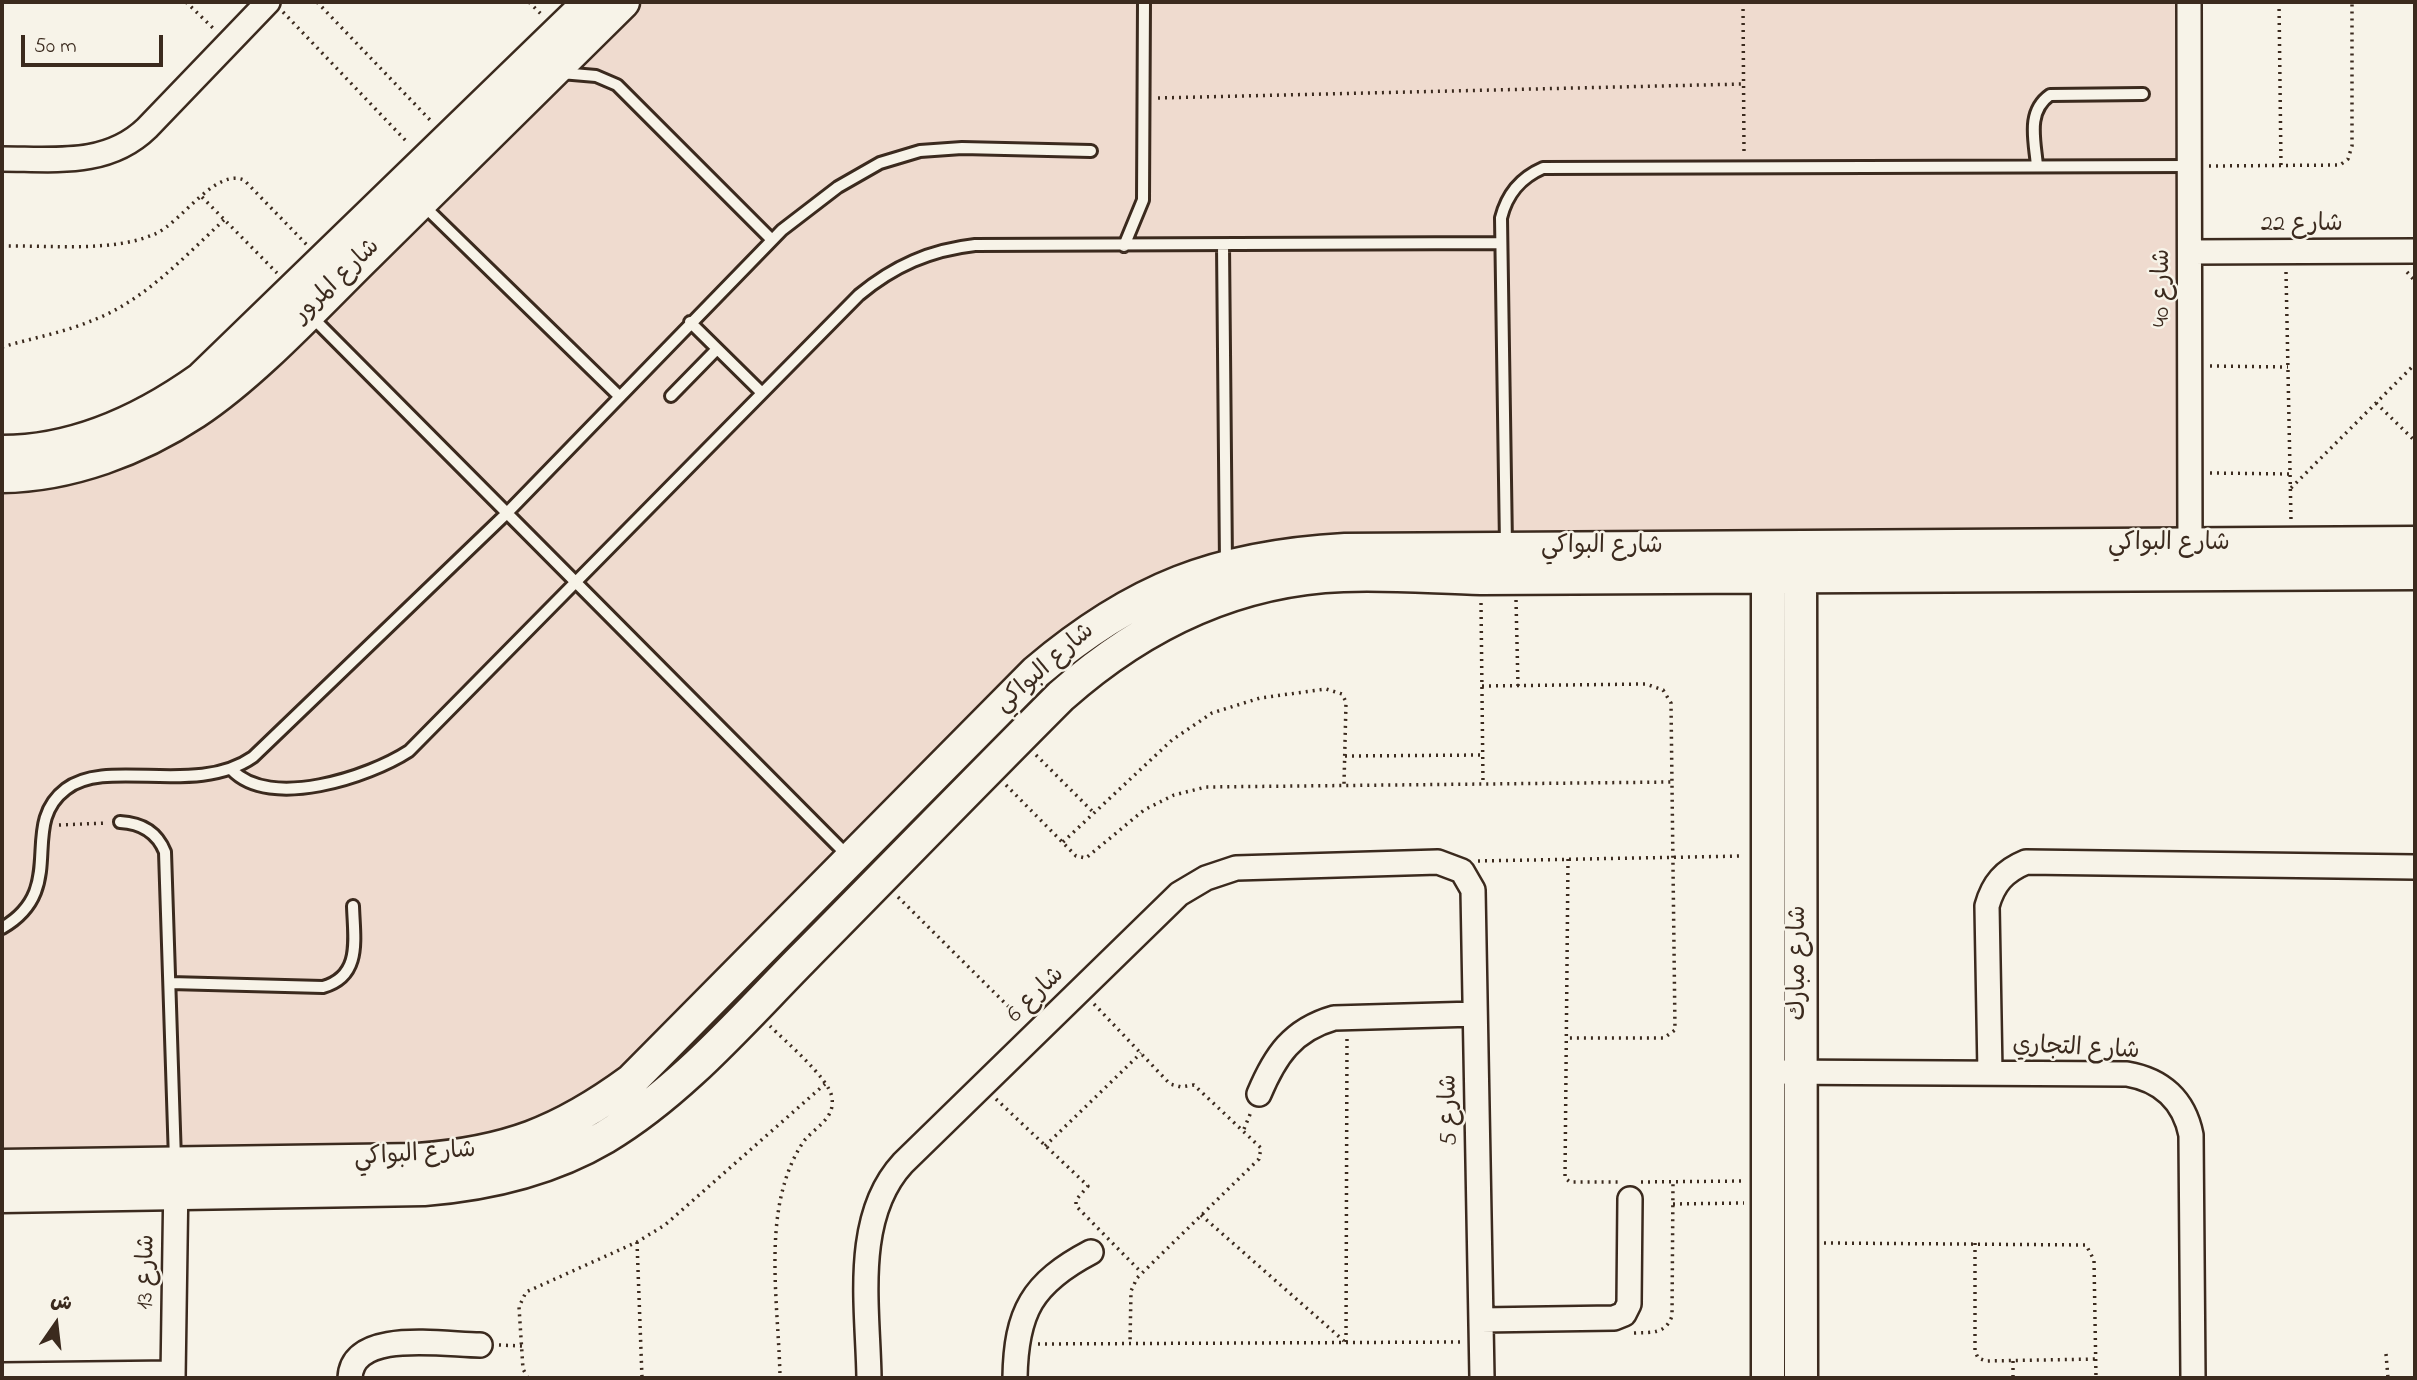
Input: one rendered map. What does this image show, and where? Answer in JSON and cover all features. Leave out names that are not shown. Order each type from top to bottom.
[{"type":"street","points":[[2,159],[87,158],[116,150],[138,137],[268,2]]},
{"type":"street","name":"شارع المرور","points":[[2,452],[40,449],[76,442],[118,427],[161,406],[201,379],[420,202],[552,72],[590,2]]},
{"type":"street","name":"شارع المرور","points":[[2,476],[83,463],[128,448],[173,426],[217,397],[298,300],[324,263],[449,140],[568,40],[623,2]]},
{"type":"street","name":"شارع 40","points":[[2189,2],[2190,559]]},
{"type":"street","name":"شارع 22","points":[[2190,252],[2415,251]]},
{"type":"street","name":"شارع البواكي","points":[[2190,559],[2291,544],[2415,543]]},
{"type":"street","name":"شارع البواكي","points":[[2,1196],[457,1157],[532,1140],[600,1103],[631,1081],[850,858],[1037,672],[1073,640],[1157,590],[1226,565],[1297,553],[1511,563],[2190,559],[2415,573]]},
{"type":"street","name":"شارع مبارك","points":[[1800,561],[1801,1378]]},
{"type":"street","name":"شارع مبارك","points":[[1768,562],[1768,1378]]},
{"type":"street","name":"شارع البواكي","points":[[2,1167],[176,1180],[424,1189],[487,1182],[518,1174],[577,1152],[631,1119],[680,1079],[753,1009],[1019,738],[1095,666],[1131,640],[1212,601],[1266,585],[1344,575],[1481,578],[1511,563]]},
{"type":"street","name":"شارع 6","points":[[869,1378],[868,1242],[877,1201],[892,1174],[1180,894],[1220,872],[1236,868],[1438,862]]},
{"type":"street","name":"شارع 5","points":[[1438,862],[1462,872],[1473,890],[1482,1378]]},
{"type":"street","points":[[1990,1073],[1987,906],[2000,878],[2016,866],[2025,862],[2415,867]]},
{"type":"street","points":[[1259,1094],[1273,1061],[1290,1040],[1322,1021],[1347,1017],[1475,1014]]},
{"type":"street","name":"شارع التجاري","points":[[1768,1072],[2140,1076],[2165,1089],[2183,1110],[2191,1135],[2193,1378]]},
{"type":"street","name":"شارع 13","points":[[173,1376],[176,1180]]},
{"type":"street","points":[[1481,1331],[1614,1318],[1623,1314],[1629,1304],[1630,1199]]},
{"type":"street","points":[[1015,1378],[1015,1344],[1019,1324],[1041,1289],[1073,1262],[1091,1252]]},
{"type":"street","points":[[350,1378],[358,1357],[381,1344],[480,1345]]},
{"type":"street","points":[[2,1375],[173,1376]]},
{"type":"lane","points":[[1124,246],[1143,200],[1144,2]]},
{"type":"lane","points":[[552,72],[596,76],[617,85],[772,240]]},
{"type":"lane","points":[[2037,166],[2034,117],[2039,105],[2050,95],[2143,93]]},
{"type":"lane","points":[[2,928],[27,907],[38,885],[43,860],[43,825],[58,796],[88,778],[210,775],[232,770],[264,747],[506,514],[772,240],[838,187],[858,173],[900,156],[941,149],[1091,151]]},
{"type":"lane","points":[[1511,563],[1501,218],[1510,195],[1525,177],[1543,168],[2190,166]]},
{"type":"lane","points":[[420,202],[619,396]]},
{"type":"lane","points":[[232,770],[254,786],[273,788],[341,781],[385,765],[423,739],[859,295],[884,276],[913,260],[975,245],[1501,243]]},
{"type":"lane","points":[[1223,245],[1226,565]]},
{"type":"lane","points":[[298,300],[574,584],[850,858]]},
{"type":"lane","points":[[690,322],[761,392]]},
{"type":"lane","points":[[671,396],[717,349]]},
{"type":"lane","points":[[120,822],[148,830],[161,843],[165,852],[176,1180]]},
{"type":"lane","points":[[170,983],[323,987],[332,984],[347,973],[352,965],[353,906]]},
{"type":"path","points":[[186,2],[228,43]]},
{"type":"path","points":[[274,2],[427,162]]},
{"type":"path","points":[[317,2],[449,140]]},
{"type":"path","points":[[1743,2],[1744,169]]},
{"type":"path","points":[[2279,2],[2281,165]]},
{"type":"path","points":[[2190,166],[2340,165],[2351,153],[2352,2]]},
{"type":"path","points":[[1145,98],[1743,84]]},
{"type":"path","points":[[2,246],[113,244],[139,240],[173,224],[225,178],[244,180],[324,263]]},
{"type":"path","points":[[202,197],[298,300]]},
{"type":"path","points":[[2,347],[95,320],[111,312],[170,270],[225,220]]},
{"type":"path","points":[[2286,252],[2291,544]]},
{"type":"path","points":[[2291,488],[2415,364]]},
{"type":"path","points":[[2190,365],[2288,367]]},
{"type":"path","points":[[2376,403],[2415,441]]},
{"type":"path","points":[[2190,473],[2290,474]]},
{"type":"path","points":[[1511,563],[1518,685]]},
{"type":"path","points":[[1481,578],[1483,783]]},
{"type":"path","points":[[1482,686],[1646,684],[1658,686],[1671,702],[1675,1030],[1664,1038],[1566,1038]]},
{"type":"path","points":[[1063,842],[1184,730],[1212,713],[1243,701],[1326,689],[1338,691],[1346,702],[1344,784]]},
{"type":"path","points":[[1019,738],[1094,813]]},
{"type":"path","points":[[1345,756],[1482,755]]},
{"type":"path","points":[[990,768],[1081,858],[1092,856],[1144,810],[1174,795],[1221,785],[1672,782]]},
{"type":"path","points":[[43,825],[120,822]]},
{"type":"path","points":[[1477,861],[1768,855]]},
{"type":"path","points":[[1568,859],[1565,1178],[1568,1182],[1768,1192]]},
{"type":"path","points":[[880,880],[1036,1033]]},
{"type":"path","points":[[1081,990],[1170,1084],[1181,1087],[1194,1084],[1261,1148],[1259,1159],[1142,1273],[1131,1291],[1130,1343]]},
{"type":"path","points":[[753,1009],[825,1084],[832,1095],[829,1116],[805,1139],[779,1201],[776,1241],[780,1378]]},
{"type":"path","points":[[1346,1342],[1347,1017]]},
{"type":"path","points":[[1045,1146],[1140,1053]]},
{"type":"path","points":[[528,1378],[523,1369],[519,1307],[526,1292],[637,1242],[692,1204],[825,1084]]},
{"type":"path","points":[[982,1086],[1088,1186],[1076,1200],[1076,1206],[1142,1273]]},
{"type":"path","points":[[1673,1204],[1768,1192]]},
{"type":"path","points":[[1201,1215],[1346,1342]]},
{"type":"path","points":[[637,1242],[642,1378]]},
{"type":"path","points":[[1801,1243],[2081,1243],[2091,1249],[2094,1260],[2096,1378]]},
{"type":"path","points":[[1975,1243],[1976,1355],[1986,1362],[2096,1359]]},
{"type":"path","points":[[1015,1344],[1346,1342],[1481,1331]]},
{"type":"path","points":[[2386,1354],[2388,1378]]},
{"type":"path","points":[[2013,1361],[2013,1378]]},
{"type":"shaded area","points":[[609,2],[2180,2],[2180,560],[1236,577],[1140,614],[1075,659],[658,1079],[628,1104],[569,1140],[2,1180],[2,469],[139,431]]}]
